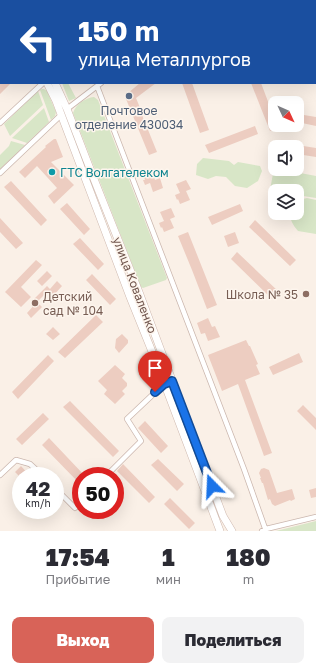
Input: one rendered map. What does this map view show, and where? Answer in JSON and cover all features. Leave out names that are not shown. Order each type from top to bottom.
[{"type":"main road","name":"улица Коваленко","points":[[47,84],[139,292],[223,516],[232,531]]},
{"type":"main road","name":"улица Коваленко","points":[[56,84],[68,109],[90,181],[130,297],[220,531]]},
{"type":"main road","points":[[61,115],[68,109]]},
{"type":"main road","points":[[130,297],[139,292]]},
{"type":"main road","points":[[164,384],[172,381]]},
{"type":"street","points":[[0,123],[42,84]]},
{"type":"street","points":[[68,109],[99,85],[244,469],[264,530],[316,517]]},
{"type":"street","points":[[0,173],[61,115]]},
{"type":"street","points":[[115,467],[141,441],[127,419],[164,384]]},
{"type":"street","points":[[0,475],[16,460],[30,464],[33,467]]},
{"type":"street","points":[[64,497],[72,505]]},
{"type":"green space","points":[[62,84],[69,84],[76,98],[69,101]]},
{"type":"green space","points":[[42,89],[47,91],[56,112],[55,116],[51,120],[40,90]]},
{"type":"green space","points":[[38,91],[43,105],[10,136],[4,124]]},
{"type":"green space","points":[[94,97],[98,100],[167,278],[166,280],[143,288],[141,287],[73,113],[81,102]]},
{"type":"green space","points":[[44,108],[49,122],[27,143],[12,138]]},
{"type":"green space","points":[[11,141],[25,145],[0,169],[0,155],[9,146]]},
{"type":"green space","points":[[203,158],[229,161],[234,165],[238,162],[260,166],[262,171],[258,181],[247,188],[235,186],[226,177],[216,176],[208,179],[196,175],[197,164]]},
{"type":"green space","points":[[304,174],[316,176],[316,198],[304,196],[304,184],[271,184],[273,176],[304,176]]},
{"type":"green space","points":[[304,199],[316,200],[316,234],[298,231],[293,225],[292,220],[304,220]]},
{"type":"green space","points":[[316,521],[316,531],[276,531]]},
{"type":"building","points":[[0,84],[10,84],[0,94]]},
{"type":"building","points":[[139,84],[155,84],[136,98],[157,152],[149,155],[126,99],[128,93]]},
{"type":"building","points":[[182,84],[192,84],[209,130],[200,133]]},
{"type":"building","points":[[251,84],[261,84],[268,101],[268,126]]},
{"type":"building","points":[[304,115],[316,117],[316,126],[304,123]]},
{"type":"building","points":[[255,126],[258,134],[209,153],[205,145]]},
{"type":"building","points":[[54,139],[56,139],[63,157],[51,162],[74,185],[54,204],[48,196],[57,188],[37,166],[25,178],[19,172]]},
{"type":"building","points":[[304,146],[316,148],[316,157],[304,155]]},
{"type":"building","points":[[152,171],[155,180],[160,178],[163,188],[153,192],[150,183],[145,185],[143,180],[145,180],[143,174]]},
{"type":"building","points":[[186,180],[191,189],[186,191],[190,200],[180,204],[175,195],[180,193],[176,184]]},
{"type":"building","points":[[11,181],[47,220],[41,226],[4,187]]},
{"type":"building","points":[[67,203],[90,229],[84,235],[60,209]]},
{"type":"building","points":[[240,204],[243,211],[212,225],[208,217]]},
{"type":"building","points":[[171,208],[175,217],[170,219],[174,228],[164,232],[159,223],[164,221],[160,212]]},
{"type":"building","points":[[0,218],[23,243],[16,249],[0,232]]},
{"type":"building","points":[[255,220],[296,260],[290,266],[249,227]]},
{"type":"building","points":[[188,232],[217,305],[207,309],[178,236]]},
{"type":"building","points":[[235,232],[239,243],[228,247],[224,236]]},
{"type":"building","points":[[80,238],[104,264],[98,270],[73,244]]},
{"type":"building","points":[[237,252],[279,292],[272,299],[231,259]]},
{"type":"building","points":[[36,260],[42,265],[21,287],[31,297],[21,307],[5,292]]},
{"type":"building","points":[[47,271],[52,276],[42,286],[37,281]]},
{"type":"building","points":[[92,274],[116,299],[110,305],[86,280]]},
{"type":"building","points":[[57,281],[62,286],[53,296],[48,291],[35,304],[32,301],[47,286],[50,289]]},
{"type":"building","points":[[37,302],[42,307],[31,318],[27,313]]},
{"type":"building","points":[[96,315],[103,322],[65,358],[58,352]]},
{"type":"building","points":[[208,318],[212,327],[215,326],[220,337],[208,341],[205,333],[201,334],[197,323]]},
{"type":"building","points":[[53,327],[60,334],[53,340],[46,334]]},
{"type":"building","points":[[122,334],[128,340],[128,343],[119,353],[115,348],[116,339]]},
{"type":"building","points":[[246,340],[258,364],[256,365],[260,374],[245,380],[272,453],[264,456],[238,384],[222,391],[208,355]]},
{"type":"building","points":[[299,353],[303,362],[273,375],[269,367]]},
{"type":"building","points":[[48,355],[54,361],[18,399],[12,392]]},
{"type":"building","points":[[115,365],[125,374],[122,378],[127,383],[127,386],[122,391],[125,394],[115,404],[104,394],[107,390],[98,381]]},
{"type":"building","points":[[70,401],[119,451],[113,457],[63,407]]},
{"type":"building","points":[[303,405],[316,418],[316,430],[297,411]]},
{"type":"building","points":[[43,413],[49,419],[22,445],[16,439]]},
{"type":"building","points":[[145,421],[168,446],[161,453],[138,428]]},
{"type":"building","points":[[49,438],[76,467],[72,467],[72,476],[64,467],[42,445]]},
{"type":"building","points":[[158,459],[184,484],[177,491],[151,465]]},
{"type":"building","points":[[123,464],[155,497],[149,503],[124,478],[124,467],[120,467]]},
{"type":"building","points":[[264,468],[269,470],[277,493],[292,489],[295,499],[275,506],[272,504],[270,499],[268,500],[259,473],[261,469]]},
{"type":"building","points":[[316,488],[316,497],[311,498],[309,490]]},
{"type":"building","points":[[170,498],[195,523],[189,529],[164,504]]},
{"type":"place","name":"Почтовое отделение 430034","points":[[129,96]]},
{"type":"place","name":"ГТС Волгателеком","points":[[52,172]]},
{"type":"place","name":"Школа № 35","points":[[306,294]]},
{"type":"place","name":"Детский сад № 104","points":[[35,303]]},
{"type":"route","points":[[155,392],[164,384],[172,381],[212,486]]}]
